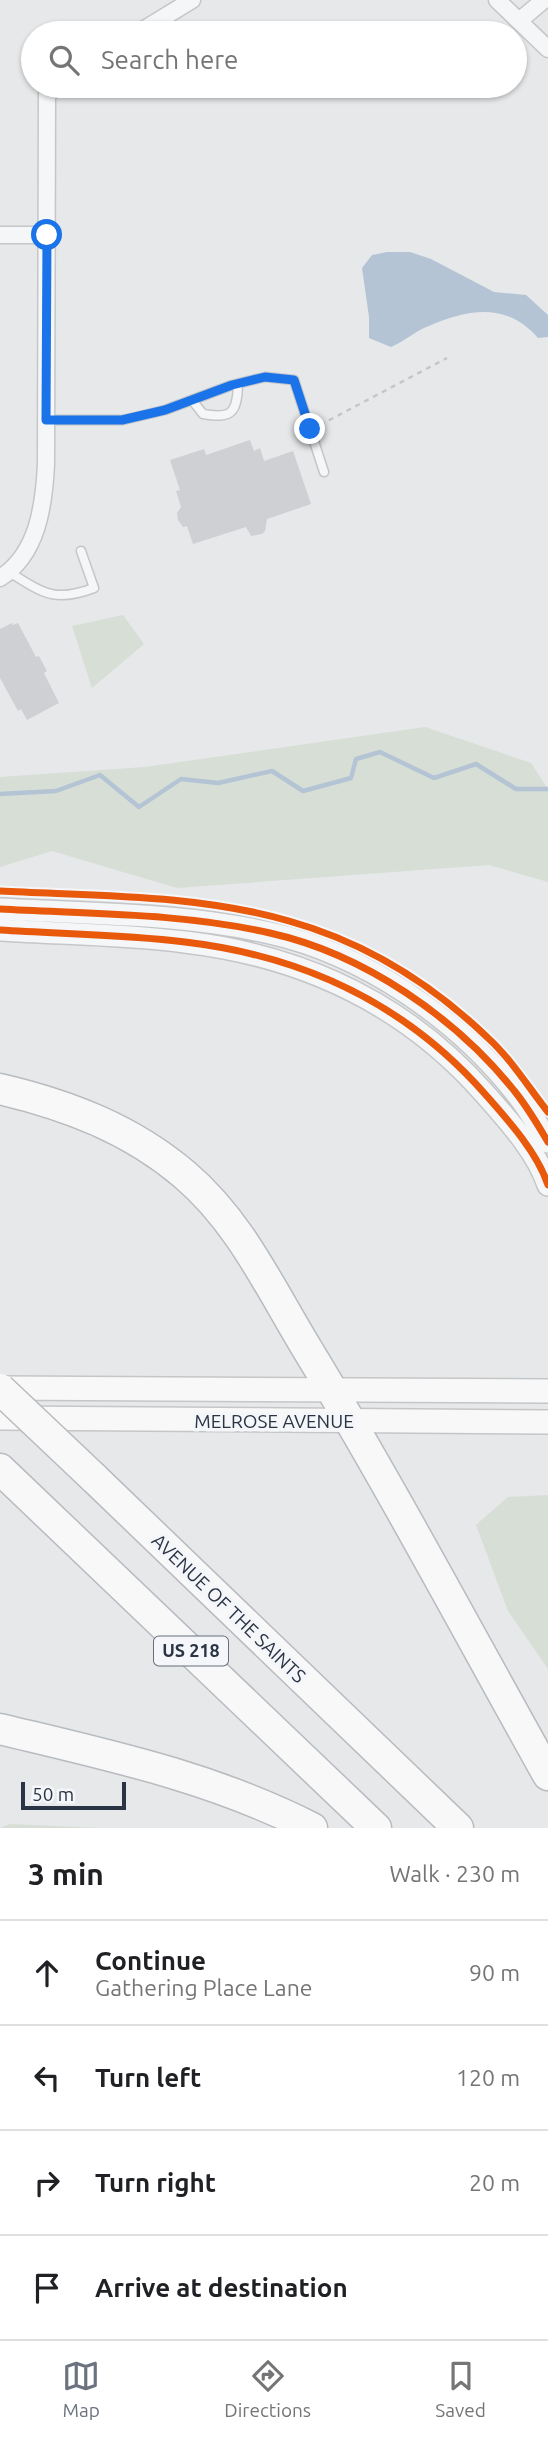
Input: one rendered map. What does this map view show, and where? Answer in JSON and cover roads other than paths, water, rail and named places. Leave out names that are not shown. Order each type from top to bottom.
[{"type":"highway","points":[[0,1089],[60,1105],[105,1122],[152,1150],[185,1175],[223,1214],[242,1238],[333,1390],[548,1775]]},
{"type":"highway","name":"AVENUE OF THE SAINTS","points":[[0,1388],[458,1828]]},
{"type":"highway","name":"US 218","points":[[3,1472],[376,1828]]},
{"type":"highway","points":[[0,1729],[201,1780],[312,1828]]},
{"type":"main road","name":"MELROSE AVENUE","points":[[0,1388],[548,1391]]},
{"type":"main road","name":"MELROSE AVENUE","points":[[0,1418],[548,1422]]},
{"type":"street","points":[[158,21],[192,0]]},
{"type":"street","points":[[497,0],[519,21],[544,0]]},
{"type":"street","points":[[527,29],[548,49]]},
{"type":"street","points":[[4,575],[33,538],[44,501],[47,98]]},
{"type":"street","points":[[0,235],[47,235]]},
{"type":"street","points":[[0,908],[216,923],[273,933],[332,953],[386,980],[428,1006],[471,1045],[516,1093],[548,1142]]},
{"type":"street","points":[[0,930],[184,941],[232,949],[290,964],[343,984],[408,1022],[466,1072],[516,1129],[548,1185]]},
{"type":"lane","points":[[46,420],[122,420],[165,410],[265,377],[294,380],[324,472]]},
{"type":"lane","points":[[192,400],[203,414],[220,417],[230,412],[237,401],[238,384]]},
{"type":"lane","points":[[4,575],[55,596],[85,591],[94,588],[81,551]]},
{"type":"water","points":[[410,252],[431,259],[494,292],[526,295],[548,315],[548,337],[538,338],[526,326],[513,319],[486,312],[444,320],[391,347],[369,338],[362,268],[372,255]]},
{"type":"waterway","points":[[0,794],[56,791],[100,775],[139,807],[181,779],[218,783],[272,771],[303,791],[351,778],[356,759],[380,752],[434,778],[476,764],[516,789],[548,789]]}]
